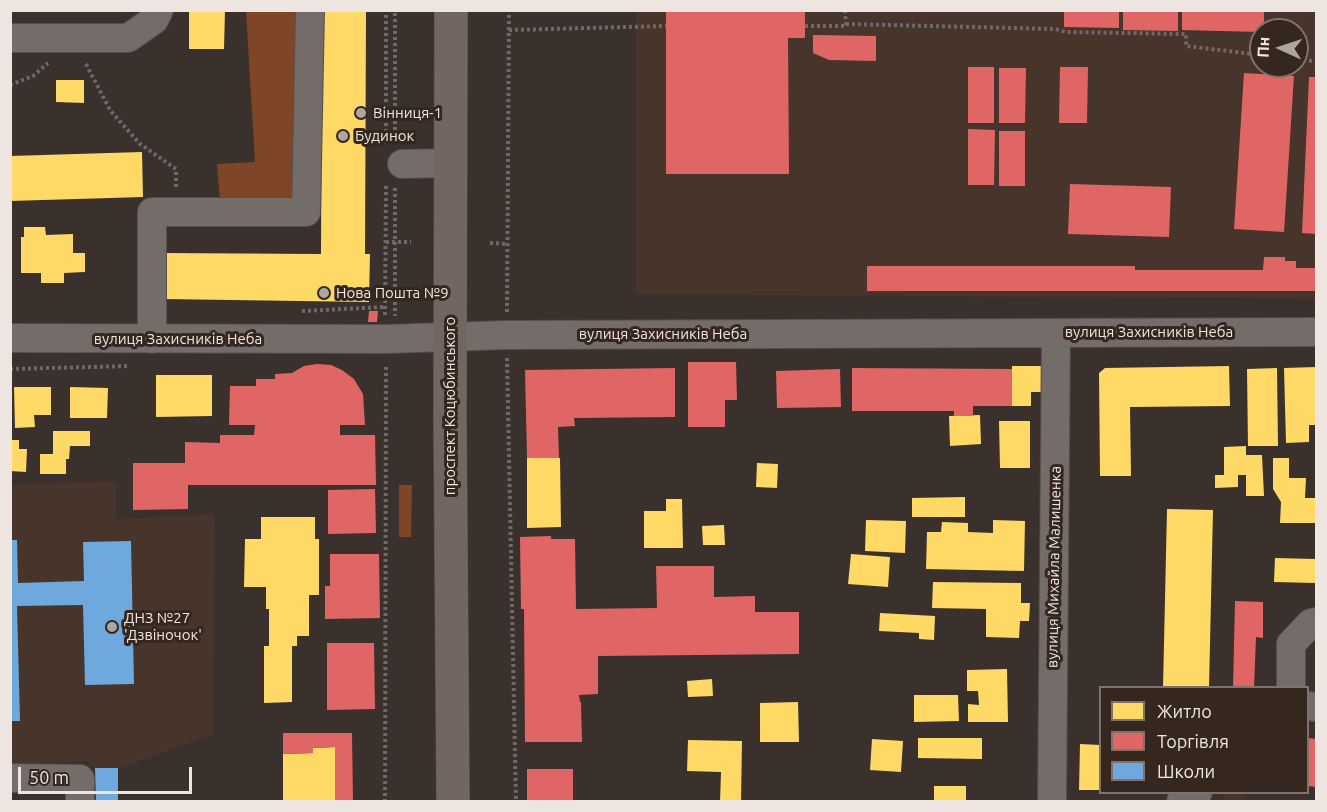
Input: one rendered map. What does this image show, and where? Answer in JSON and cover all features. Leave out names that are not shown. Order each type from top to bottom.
[{"type":"main road","name":"проспект Коцюбинського","points":[[451,10],[450,337],[453,801]]},
{"type":"street","points":[[10,38],[128,38],[154,20],[159,10]]},
{"type":"street","points":[[152,339],[152,212],[306,212],[309,10]]},
{"type":"street","points":[[391,166],[450,163]]},
{"type":"street","name":"вулиця Захисників Неба","points":[[10,338],[386,339],[506,335],[1317,332]]},
{"type":"street","name":"вулиця Михайла Малишенка","points":[[1052,801],[1056,333]]},
{"type":"street","points":[[1291,686],[1291,644],[1311,622],[1317,622]]},
{"type":"street","points":[[10,778],[80,779],[80,801]]},
{"type":"street","points":[[1181,801],[1203,794]]},
{"type":"path","points":[[385,801],[386,242],[391,166],[386,10]]},
{"type":"path","points":[[509,10],[506,335],[516,801]]},
{"type":"path","points":[[845,10],[846,24]]},
{"type":"path","points":[[805,26],[846,26],[846,24],[1056,28],[1066,32],[1186,34],[1186,46],[1249,54]]},
{"type":"path","points":[[508,30],[666,26]]},
{"type":"path","points":[[74,38],[110,111],[140,144],[176,169],[176,212]]},
{"type":"path","points":[[386,242],[411,242]]},
{"type":"path","points":[[490,243],[507,244]]},
{"type":"shaded area","points":[[246,11],[310,11],[306,212],[221,212],[217,164],[255,162]]},
{"type":"shaded area","points":[[636,11],[1316,11],[1316,299],[636,294]]},
{"type":"shaded area","name":"ДНЗ №27 'Дзвіночок'","points":[[116,482],[116,519],[214,514],[213,735],[118,768],[95,768],[87,761],[11,764],[10,485]]},
{"type":"shaded area","points":[[399,485],[412,485],[411,537],[399,537]]},
{"type":"shaded area","points":[[1224,794],[1245,794],[1244,801],[1224,801]]},
{"type":"building: Житло","points":[[189,10],[225,10],[224,49],[189,49]]},
{"type":"building: Житло","points":[[322,10],[366,10],[365,254],[370,254],[369,302],[162,299],[162,253],[321,254]]},
{"type":"building: Житло","points":[[56,80],[84,80],[84,103],[56,102]]},
{"type":"building: Житло","points":[[142,152],[143,197],[10,201],[10,156]]},
{"type":"building: Житло","points":[[24,227],[45,227],[46,235],[73,234],[73,253],[85,253],[85,272],[64,273],[64,283],[41,283],[41,273],[21,273],[21,237],[24,237]]},
{"type":"building: Житло","points":[[1012,366],[1044,366],[1043,392],[1031,392],[1031,406],[1012,406]]},
{"type":"building: Житло","points":[[1229,366],[1230,406],[1130,407],[1131,476],[1100,476],[1099,373],[1105,368]]},
{"type":"building: Житло","points":[[1316,367],[1316,425],[1309,425],[1309,442],[1286,443],[1284,368]]},
{"type":"building: Житло","points":[[1277,368],[1278,446],[1248,446],[1247,369]]},
{"type":"building: Житло","points":[[156,375],[212,375],[212,416],[156,417]]},
{"type":"building: Житло","points":[[14,387],[51,387],[51,415],[34,415],[35,427],[15,428]]},
{"type":"building: Житло","points":[[70,387],[108,388],[107,418],[70,418]]},
{"type":"building: Житло","points":[[980,415],[981,444],[950,446],[949,416]]},
{"type":"building: Житло","points":[[999,421],[1030,421],[1030,468],[1000,468]]},
{"type":"building: Житло","points":[[53,431],[90,431],[90,446],[70,446],[69,459],[66,459],[66,474],[40,474],[40,454],[53,454]]},
{"type":"building: Житло","points":[[10,440],[19,440],[19,449],[27,449],[26,472],[10,471]]},
{"type":"building: Житло","points":[[1246,446],[1246,455],[1262,455],[1264,496],[1246,496],[1246,475],[1238,475],[1238,487],[1215,488],[1215,475],[1224,475],[1224,447]]},
{"type":"building: Житло","points":[[527,458],[560,458],[561,527],[527,528]]},
{"type":"building: Житло","points":[[1273,458],[1289,458],[1289,478],[1306,478],[1305,498],[1316,498],[1316,523],[1280,523],[1281,502],[1273,489]]},
{"type":"building: Житло","points":[[757,463],[778,464],[777,488],[756,487]]},
{"type":"building: Житло","points":[[965,497],[965,517],[912,517],[912,498]]},
{"type":"building: Житло","points":[[666,499],[682,499],[683,548],[644,548],[644,511],[666,511]]},
{"type":"building: Житло","points":[[1167,509],[1213,510],[1209,686],[1163,686]]},
{"type":"building: Житло","points":[[261,517],[315,517],[315,539],[319,539],[319,595],[309,595],[309,636],[297,636],[297,646],[292,646],[292,702],[264,703],[264,646],[269,646],[269,609],[266,609],[266,587],[244,587],[245,539],[261,539]]},
{"type":"building: Житло","points":[[866,520],[906,521],[905,553],[865,551]]},
{"type":"building: Житло","points":[[993,520],[1025,521],[1024,571],[926,569],[927,532],[941,532],[942,522],[968,523],[968,532],[993,533]]},
{"type":"building: Житло","points":[[724,525],[725,545],[703,545],[702,526]]},
{"type":"building: Житло","points":[[851,554],[890,557],[888,587],[848,584]]},
{"type":"building: Житло","points":[[1275,558],[1316,559],[1316,583],[1274,582]]},
{"type":"building: Житло","points":[[933,582],[1021,583],[1021,603],[1030,603],[1029,621],[1020,621],[1019,638],[986,637],[986,609],[932,608]]},
{"type":"building: Житло","points":[[880,613],[935,616],[934,640],[919,639],[919,633],[879,631]]},
{"type":"building: Житло","points":[[1007,669],[1008,722],[968,722],[968,704],[979,705],[978,691],[967,691],[967,670]]},
{"type":"building: Житло","points":[[712,679],[713,696],[688,697],[687,681]]},
{"type":"building: Житло","points":[[914,695],[958,695],[959,721],[914,722]]},
{"type":"building: Житло","points":[[798,702],[799,742],[760,742],[760,703]]},
{"type":"building: Житло","points":[[918,738],[982,738],[982,759],[918,758]]},
{"type":"building: Житло","points":[[872,739],[903,741],[901,772],[870,770]]},
{"type":"building: Житло","points":[[688,740],[742,741],[741,802],[720,802],[721,772],[687,771]]},
{"type":"building: Житло","points":[[1080,744],[1099,745],[1099,790],[1079,790]]},
{"type":"building: Житло","points":[[335,747],[335,802],[283,802],[283,754],[313,753],[313,748]]},
{"type":"building: Житло","points":[[934,786],[966,786],[966,802],[934,802]]},
{"type":"building: Торгівля","points":[[666,10],[805,10],[805,38],[788,38],[789,174],[666,174]]},
{"type":"building: Торгівля","points":[[1064,10],[1119,10],[1119,28],[1064,27]]},
{"type":"building: Торгівля","points":[[1123,10],[1178,10],[1178,31],[1123,30]]},
{"type":"building: Торгівля","points":[[1182,10],[1264,10],[1264,18],[1249,18],[1249,32],[1182,30]]},
{"type":"building: Торгівля","points":[[813,35],[876,36],[876,61],[829,60],[813,53]]},
{"type":"building: Торгівля","points":[[968,67],[994,67],[994,123],[968,123]]},
{"type":"building: Торгівля","points":[[1060,67],[1088,67],[1087,123],[1059,123]]},
{"type":"building: Торгівля","points":[[999,68],[1026,68],[1025,123],[999,123]]},
{"type":"building: Торгівля","points":[[1244,73],[1249,73],[1249,78],[1294,78],[1284,232],[1234,229]]},
{"type":"building: Торгівля","points":[[1309,77],[1316,77],[1316,234],[1302,233]]},
{"type":"building: Торгівля","points":[[968,129],[995,130],[994,185],[968,185]]},
{"type":"building: Торгівля","points":[[999,131],[1025,131],[1025,186],[999,186]]},
{"type":"building: Торгівля","points":[[1070,184],[1171,187],[1169,237],[1068,234]]},
{"type":"building: Торгівля","points":[[1264,257],[1285,257],[1285,261],[1296,261],[1296,268],[1316,268],[1316,291],[867,291],[867,266],[1135,266],[1135,270],[1263,270]]},
{"type":"building: Торгівля","points":[[369,311],[378,311],[377,322],[368,322]]},
{"type":"building: Торгівля","points":[[688,362],[736,362],[737,400],[725,400],[725,427],[688,427]]},
{"type":"building: Торгівля","points":[[331,365],[342,370],[354,379],[363,394],[365,425],[340,425],[340,435],[375,435],[376,485],[188,485],[188,509],[133,510],[133,463],[185,463],[185,442],[220,443],[220,435],[254,435],[255,425],[229,425],[230,386],[256,386],[256,379],[275,379],[275,374],[292,373],[304,366]]},
{"type":"building: Торгівля","points":[[675,368],[675,417],[574,418],[575,426],[558,427],[559,458],[527,458],[525,370]]},
{"type":"building: Торгівля","points":[[852,368],[1012,369],[1012,406],[973,406],[973,416],[954,416],[954,411],[852,411]]},
{"type":"building: Торгівля","points":[[840,369],[841,407],[777,408],[776,371]]},
{"type":"building: Торгівля","points":[[375,489],[376,533],[328,534],[328,490]]},
{"type":"building: Торгівля","points":[[551,536],[551,539],[575,539],[576,609],[657,608],[656,566],[714,566],[714,597],[755,596],[755,612],[799,612],[799,654],[598,656],[598,694],[579,695],[582,742],[525,742],[524,609],[521,609],[520,537]]},
{"type":"building: Торгівля","points":[[330,554],[379,554],[380,618],[325,619],[325,586],[330,586]]},
{"type":"building: Торгівля","points":[[1235,601],[1263,602],[1263,638],[1256,637],[1254,686],[1233,686]]},
{"type":"building: Торгівля","points":[[327,643],[374,643],[375,709],[327,710]]},
{"type":"building: Торгівля","points":[[283,733],[352,733],[353,802],[335,802],[335,747],[313,748],[313,753],[283,754]]},
{"type":"building: Торгівля","points":[[1309,738],[1316,739],[1316,787],[1309,786]]},
{"type":"building: Торгівля","points":[[527,769],[573,769],[573,802],[527,802]]},
{"type":"building: Школи","points":[[10,540],[17,540],[18,583],[84,581],[83,542],[131,541],[134,684],[85,685],[83,605],[17,606],[20,721],[10,721]]},
{"type":"building: Школи","points":[[95,768],[118,768],[118,802],[96,802]]},
{"type":"place","name":"Вінниця-1","points":[[361,113]]},
{"type":"place","name":"Будинок","points":[[343,136]]},
{"type":"place","name":"Нова Пошта №9","points":[[324,293]]},
{"type":"place","name":"ДНЗ №27 'Дзвіночок'","points":[[112,627]]}]
